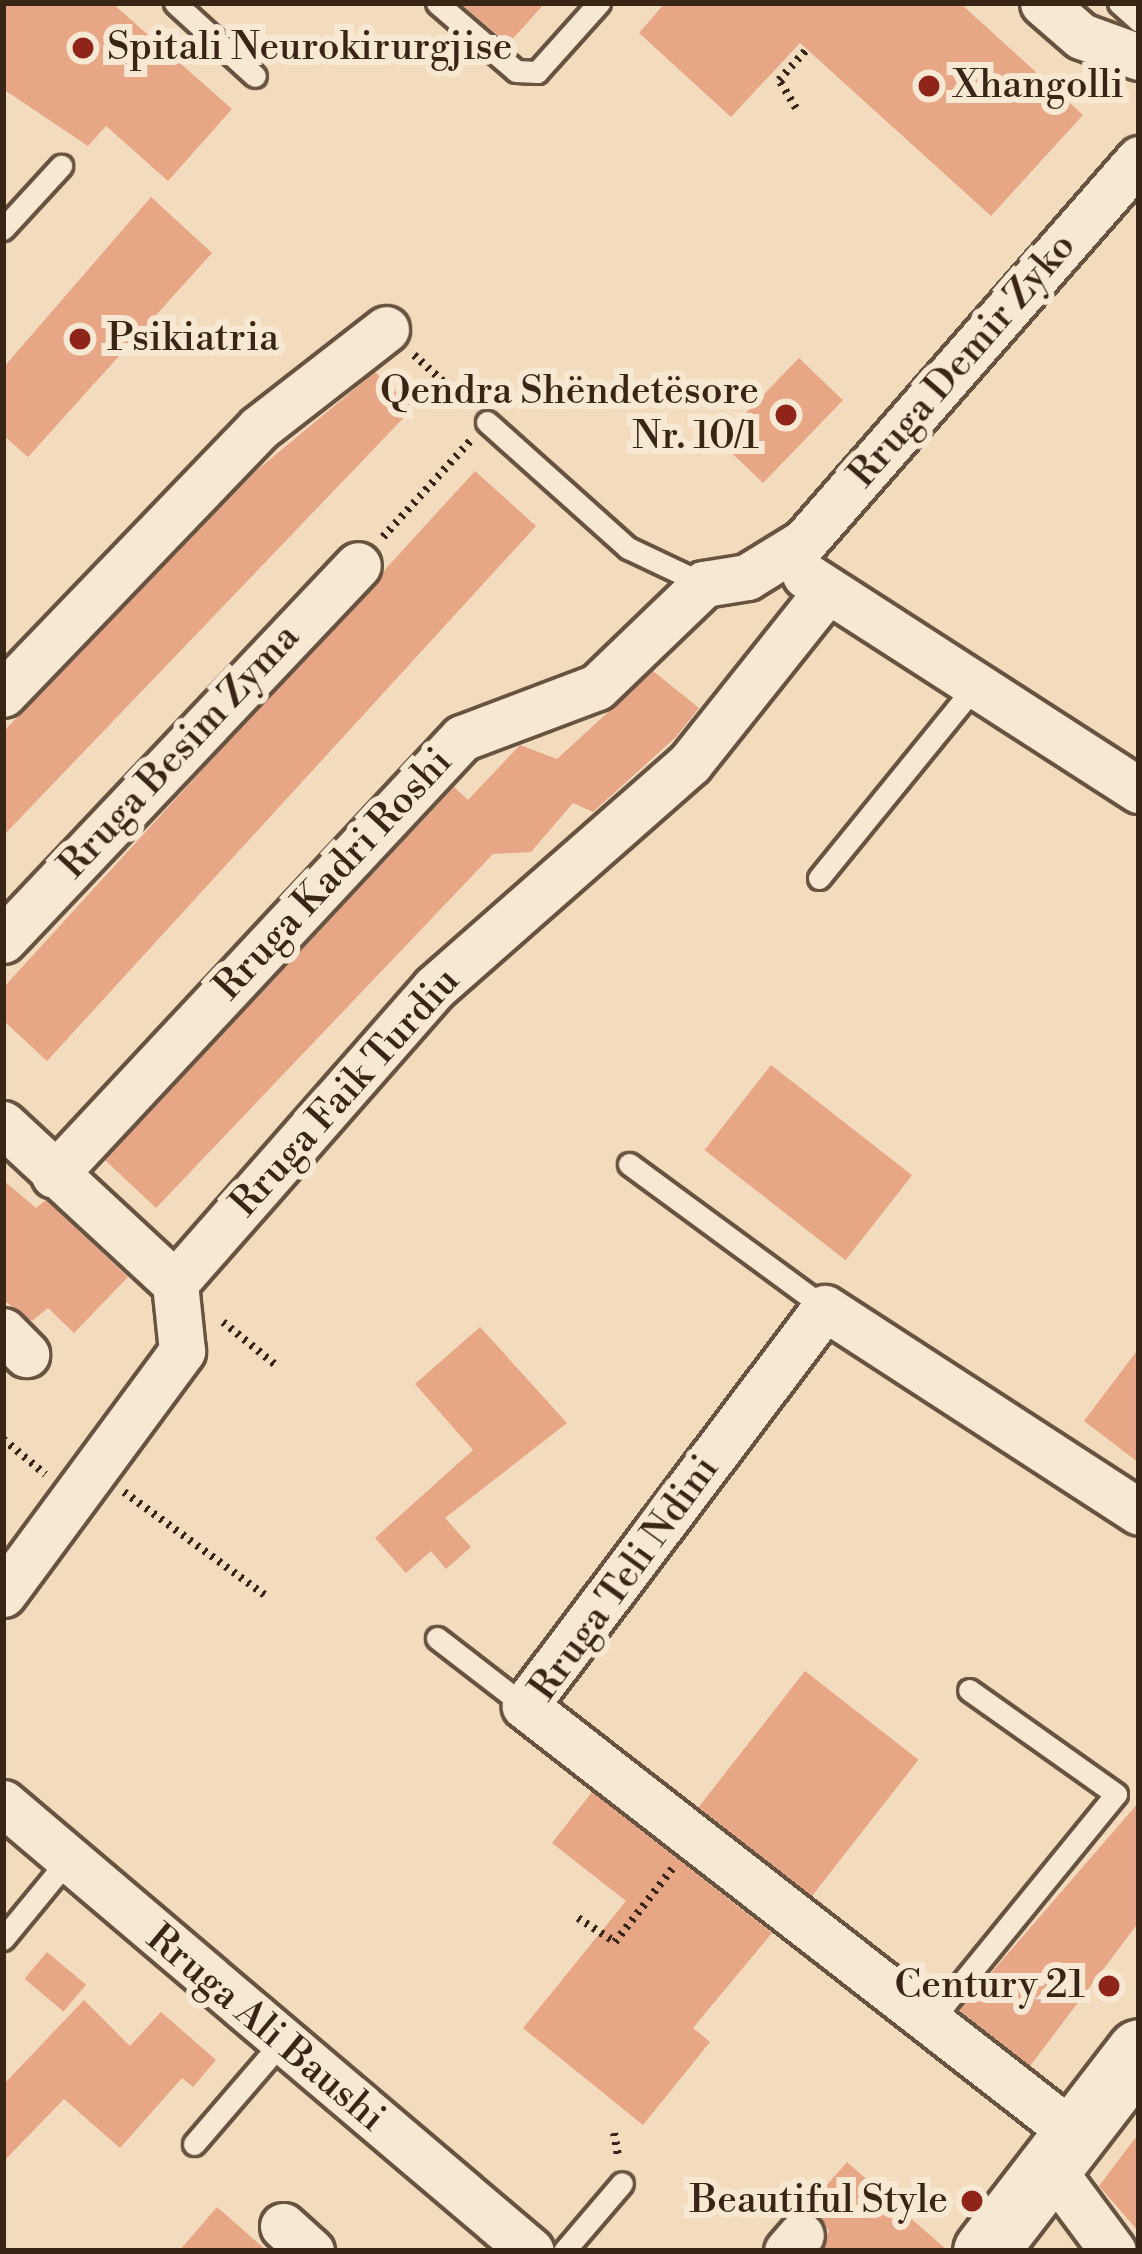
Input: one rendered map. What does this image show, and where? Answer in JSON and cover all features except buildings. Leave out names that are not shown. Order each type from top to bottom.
[{"type":"main road","points":[[985,2251],[1139,2051]]},
{"type":"street","points":[[1043,3],[1081,36],[1139,57]]},
{"type":"street","name":"Rruga Demir Zyko","points":[[783,560],[1139,159]]},
{"type":"street","points":[[3,694],[259,428],[386,329]]},
{"type":"street","points":[[704,584],[783,560],[1139,790]]},
{"type":"street","name":"Rruga Besim Zyma","points":[[3,940],[358,565]]},
{"type":"street","name":"Rruga Kadri Roshi","points":[[54,1174],[462,738],[597,687],[704,584]]},
{"type":"street","name":"Rruga Faik Turdiu","points":[[175,1283],[434,988],[690,764],[827,591]]},
{"type":"street","points":[[3,1124],[175,1283],[182,1351],[3,1594]]},
{"type":"street","points":[[825,1308],[1139,1512]]},
{"type":"street","name":"Rruga Teli Ndini","points":[[825,1308],[525,1706],[930,2022],[1064,2152],[1113,2251]]},
{"type":"street","name":"Rruga Ali Baushi","points":[[3,1802],[280,2044],[531,2251]]},
{"type":"lane","points":[[175,3],[255,76]]},
{"type":"lane","points":[[437,3],[516,70],[537,72],[599,3]]},
{"type":"lane","points":[[1120,3],[1139,21]]},
{"type":"lane","points":[[3,229],[61,166]]},
{"type":"lane","points":[[487,422],[628,548],[704,584]]},
{"type":"lane","points":[[818,878],[976,685]]},
{"type":"lane","points":[[629,1164],[825,1308]]},
{"type":"lane","points":[[437,1638],[525,1706]]},
{"type":"lane","points":[[930,2022],[1116,1794],[969,1690]]},
{"type":"lane","points":[[3,1940],[68,1860]]},
{"type":"lane","points":[[194,2144],[280,2044]]},
{"type":"lane","points":[[564,2251],[622,2183]]},
{"type":"path","points":[[796,108],[779,80],[807,49]]},
{"type":"path","points":[[358,565],[487,422],[386,329]]},
{"type":"path","points":[[695,452],[721,424],[729,430]]},
{"type":"path","points":[[94,1470],[266,1596]]},
{"type":"path","points":[[578,1918],[615,1942],[694,1839]]},
{"type":"place","name":"Spitali Neurokirurgjise","points":[[83,48]]},
{"type":"place","name":"Xhangolli","points":[[929,86]]},
{"type":"place","name":"Psikiatria","points":[[80,339]]},
{"type":"place","name":"Qendra Shëndetësore Nr. 10/1","points":[[786,415]]},
{"type":"place","name":"Century 21","points":[[1109,1986]]},
{"type":"place","name":"Beautiful Style","points":[[972,2201]]}]
